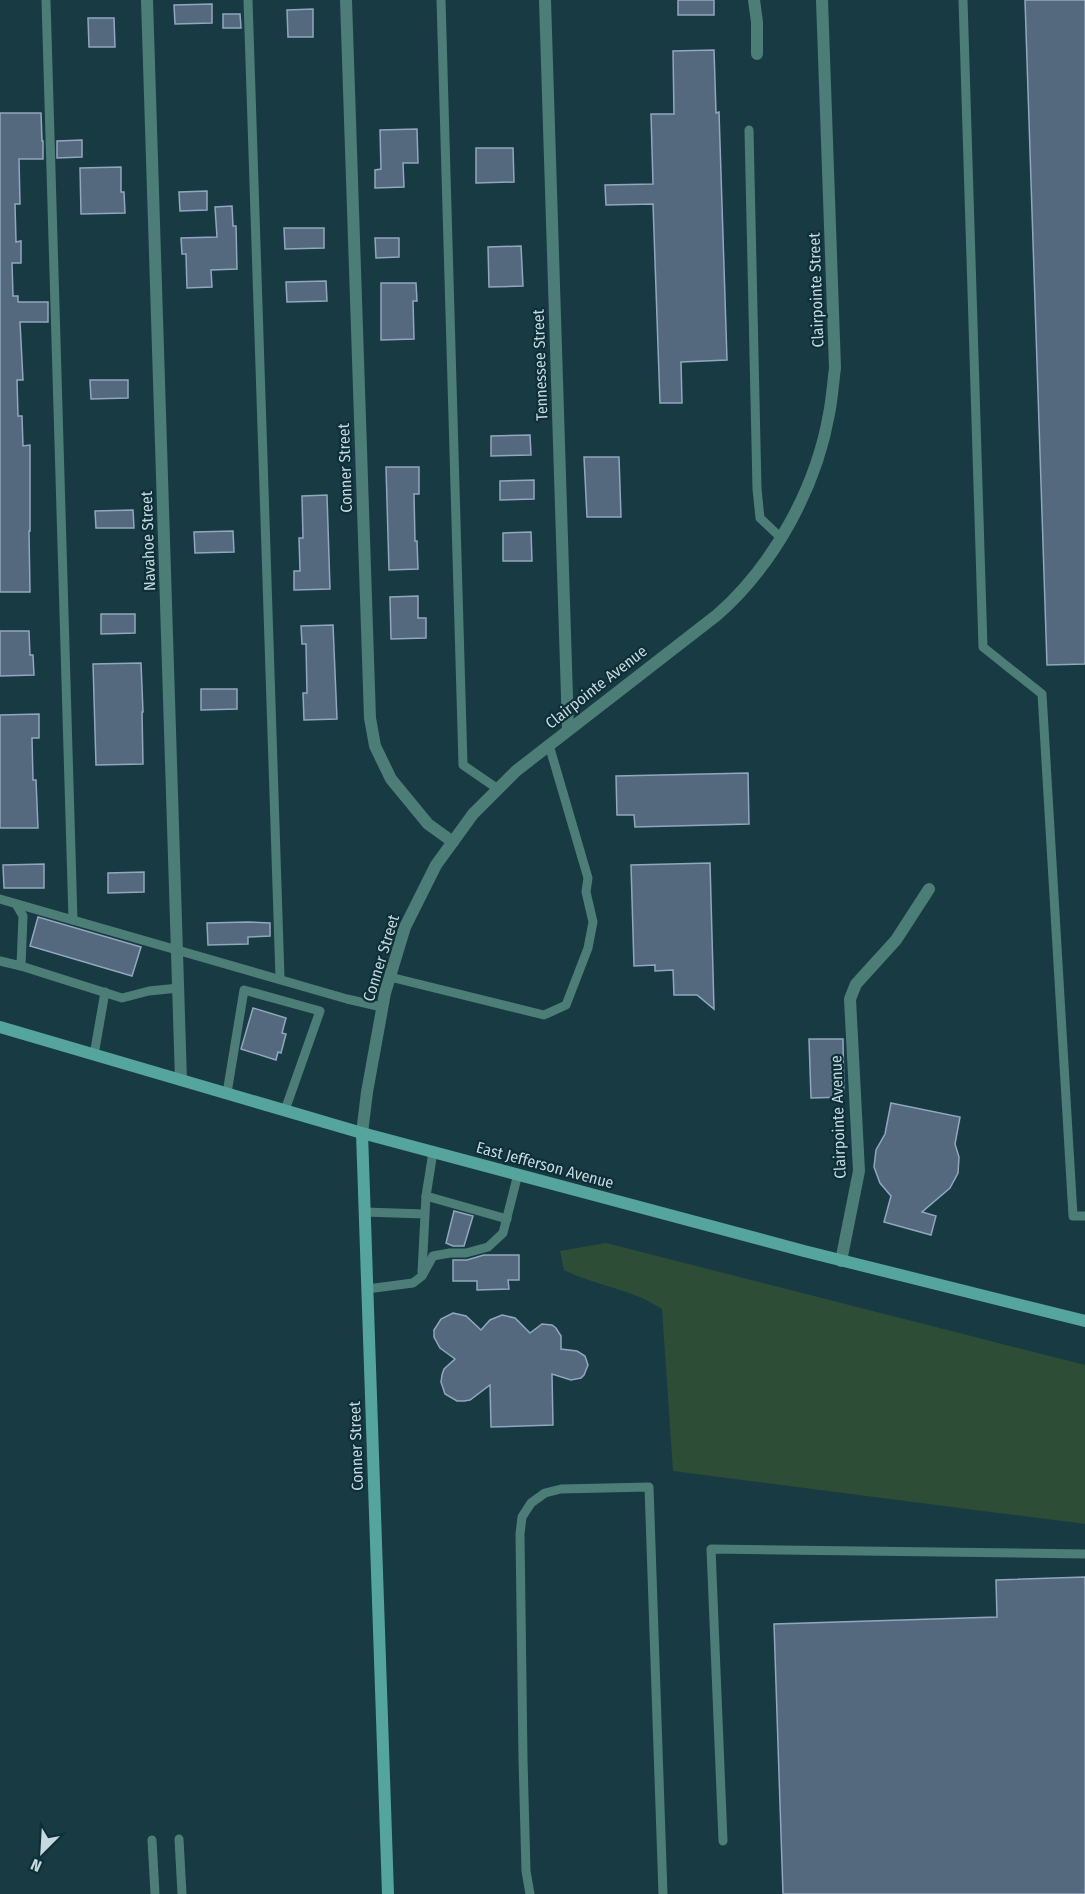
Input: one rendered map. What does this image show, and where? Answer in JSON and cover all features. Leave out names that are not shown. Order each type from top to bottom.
[{"type":"main road","name":"East Jefferson Avenue","points":[[0,1027],[433,1152],[842,1261],[1085,1322]]},
{"type":"main road","name":"Conner Street","points":[[362,1132],[388,1894]]},
{"type":"street","name":"Navahoe Street","points":[[147,0],[181,1080]]},
{"type":"street","name":"Conner Street","points":[[346,0],[370,718],[375,746],[391,779],[428,824],[453,842],[436,865],[405,927],[382,1007],[362,1132]]},
{"type":"street","name":"Tennessee Street","points":[[545,0],[568,729]]},
{"type":"street","points":[[754,0],[758,54]]},
{"type":"street","name":"Clairpointe Street","points":[[764,563],[795,514],[813,473],[829,415],[835,368],[822,0]]},
{"type":"street","name":"Clairpointe Avenue","points":[[453,842],[472,814],[516,771],[717,615],[736,598],[764,563]]},
{"type":"street","name":"Clairpointe Avenue","points":[[842,1261],[859,1171],[850,999],[856,984],[896,940],[929,890]]},
{"type":"lane","points":[[46,0],[73,920]]},
{"type":"lane","points":[[248,0],[280,978]]},
{"type":"lane","points":[[441,0],[463,765],[498,789]]},
{"type":"lane","points":[[963,0],[983,646],[1042,694],[1074,1216],[1085,1216]]},
{"type":"lane","points":[[749,130],[757,489],[760,518],[780,537]]},
{"type":"lane","points":[[390,977],[544,1015],[567,1005],[588,948],[593,922],[586,892],[588,878],[549,745]]},
{"type":"lane","points":[[0,899],[347,999],[382,1007]]},
{"type":"lane","points":[[16,904],[23,916],[21,966]]},
{"type":"lane","points":[[0,962],[21,966],[122,998],[149,991],[178,988]]},
{"type":"lane","points":[[227,1094],[244,990],[320,1011],[285,1110]]},
{"type":"lane","points":[[94,1055],[105,992]]},
{"type":"lane","points":[[422,1276],[424,1214],[433,1152]]},
{"type":"lane","points":[[367,1288],[412,1283],[422,1276],[433,1256],[466,1253],[488,1247],[502,1233],[518,1174]]},
{"type":"lane","points":[[426,1196],[507,1219]]},
{"type":"lane","points":[[365,1212],[424,1214]]},
{"type":"lane","points":[[530,1894],[526,1872],[523,1759],[519,1534],[522,1517],[531,1503],[544,1493],[561,1489],[649,1487],[663,1894]]},
{"type":"lane","points":[[723,1841],[711,1549],[1085,1554]]},
{"type":"lane","points":[[179,1839],[182,1894]]},
{"type":"lane","points":[[153,1840],[155,1894]]},
{"type":"green space","points":[[606,1243],[1085,1365],[1085,1524],[673,1471],[662,1309],[639,1297],[564,1270],[560,1251]]},
{"type":"building","points":[[678,0],[714,0],[714,15],[678,15]]},
{"type":"building","points":[[1025,0],[1085,0],[1085,664],[1047,665]]},
{"type":"building","points":[[212,4],[212,23],[175,24],[174,5]]},
{"type":"building","points":[[313,9],[313,37],[288,37],[287,10]]},
{"type":"building","points":[[223,14],[240,14],[241,28],[223,28]]},
{"type":"building","points":[[88,18],[114,18],[115,47],[89,47]]},
{"type":"building","points":[[714,50],[716,113],[719,112],[727,360],[681,362],[682,403],[660,403],[653,204],[606,205],[605,185],[653,184],[651,114],[674,114],[673,51]]},
{"type":"building","points":[[0,113],[41,113],[43,141],[43,159],[19,159],[20,204],[15,204],[16,242],[21,241],[21,263],[12,263],[13,296],[18,296],[18,302],[48,302],[48,322],[20,322],[23,380],[17,380],[18,416],[22,416],[23,446],[30,445],[30,592],[0,592]]},
{"type":"building","points":[[417,129],[418,163],[403,163],[404,187],[375,188],[375,170],[381,169],[380,130]]},
{"type":"building","points":[[82,140],[82,157],[57,158],[57,141]]},
{"type":"building","points":[[476,148],[513,148],[514,182],[476,183]]},
{"type":"building","points":[[121,167],[121,192],[124,192],[125,213],[81,214],[80,168]]},
{"type":"building","points":[[207,191],[207,210],[180,211],[179,192]]},
{"type":"building","points":[[232,206],[233,226],[236,226],[237,269],[211,270],[212,287],[187,288],[186,254],[182,254],[181,238],[217,237],[215,207]]},
{"type":"building","points":[[284,228],[324,228],[324,248],[285,249]]},
{"type":"building","points":[[375,238],[399,238],[399,257],[376,258]]},
{"type":"building","points":[[521,246],[523,286],[489,287],[488,247]]},
{"type":"building","points":[[326,281],[327,301],[287,302],[286,282]]},
{"type":"building","points":[[381,283],[416,283],[417,301],[413,301],[414,339],[381,340]]},
{"type":"building","points":[[90,380],[128,380],[128,398],[91,399]]},
{"type":"building","points":[[530,435],[531,455],[491,456],[491,436]]},
{"type":"building","points":[[584,457],[619,457],[621,517],[587,517]]},
{"type":"building","points":[[386,467],[419,467],[419,494],[414,494],[418,569],[389,570]]},
{"type":"building","points":[[534,480],[534,499],[500,500],[500,481]]},
{"type":"building","points":[[327,495],[330,589],[294,590],[294,571],[300,571],[299,538],[303,538],[302,496]]},
{"type":"building","points":[[133,510],[134,528],[96,528],[95,511]]},
{"type":"building","points":[[233,531],[234,552],[195,553],[194,532]]},
{"type":"building","points":[[531,532],[532,561],[503,561],[503,533]]},
{"type":"building","points":[[418,596],[418,618],[426,618],[426,638],[391,639],[390,597]]},
{"type":"building","points":[[101,614],[135,614],[135,633],[101,634]]},
{"type":"building","points":[[333,625],[337,719],[304,720],[303,693],[307,693],[306,644],[302,644],[301,626]]},
{"type":"building","points":[[0,631],[29,631],[34,675],[0,676]]},
{"type":"building","points":[[141,663],[143,764],[96,765],[93,664]]},
{"type":"building","points":[[201,689],[237,689],[237,709],[201,710]]},
{"type":"building","points":[[39,714],[39,738],[32,738],[38,828],[0,828],[0,715]]},
{"type":"building","points":[[748,773],[749,824],[635,827],[634,815],[617,815],[616,776]]},
{"type":"building","points":[[710,863],[714,1009],[697,995],[674,995],[673,970],[655,971],[655,965],[634,966],[631,865]]},
{"type":"building","points":[[44,864],[44,888],[4,888],[3,865]]},
{"type":"building","points":[[144,872],[144,892],[108,893],[108,873]]},
{"type":"building","points":[[38,917],[141,947],[132,976],[30,946]]},
{"type":"building","points":[[207,923],[270,923],[270,936],[248,937],[248,944],[208,945]]},
{"type":"building","points":[[253,1008],[286,1018],[282,1033],[286,1034],[281,1053],[278,1052],[276,1060],[241,1049]]},
{"type":"building","points":[[809,1039],[843,1039],[844,1097],[811,1098]]},
{"type":"building","points":[[891,1103],[960,1117],[955,1144],[959,1157],[958,1173],[950,1188],[922,1212],[936,1216],[931,1235],[884,1222],[891,1196],[880,1183],[874,1167],[876,1150],[885,1134]]},
{"type":"building","points":[[454,1211],[473,1216],[464,1246],[453,1246],[446,1243]]},
{"type":"building","points":[[484,1255],[519,1255],[519,1280],[508,1280],[509,1289],[477,1290],[477,1281],[453,1281],[453,1260],[467,1260]]},
{"type":"building","points":[[453,1313],[466,1316],[481,1330],[490,1320],[502,1315],[515,1318],[530,1333],[542,1324],[552,1325],[561,1336],[561,1349],[577,1351],[585,1356],[588,1365],[581,1378],[571,1380],[552,1374],[553,1425],[491,1427],[490,1385],[470,1400],[457,1401],[445,1394],[441,1382],[442,1375],[444,1369],[455,1359],[440,1348],[434,1337],[434,1330],[441,1319]]},
{"type":"building","points":[[1085,1577],[1085,1894],[783,1894],[774,1624],[997,1617],[996,1580]]}]
